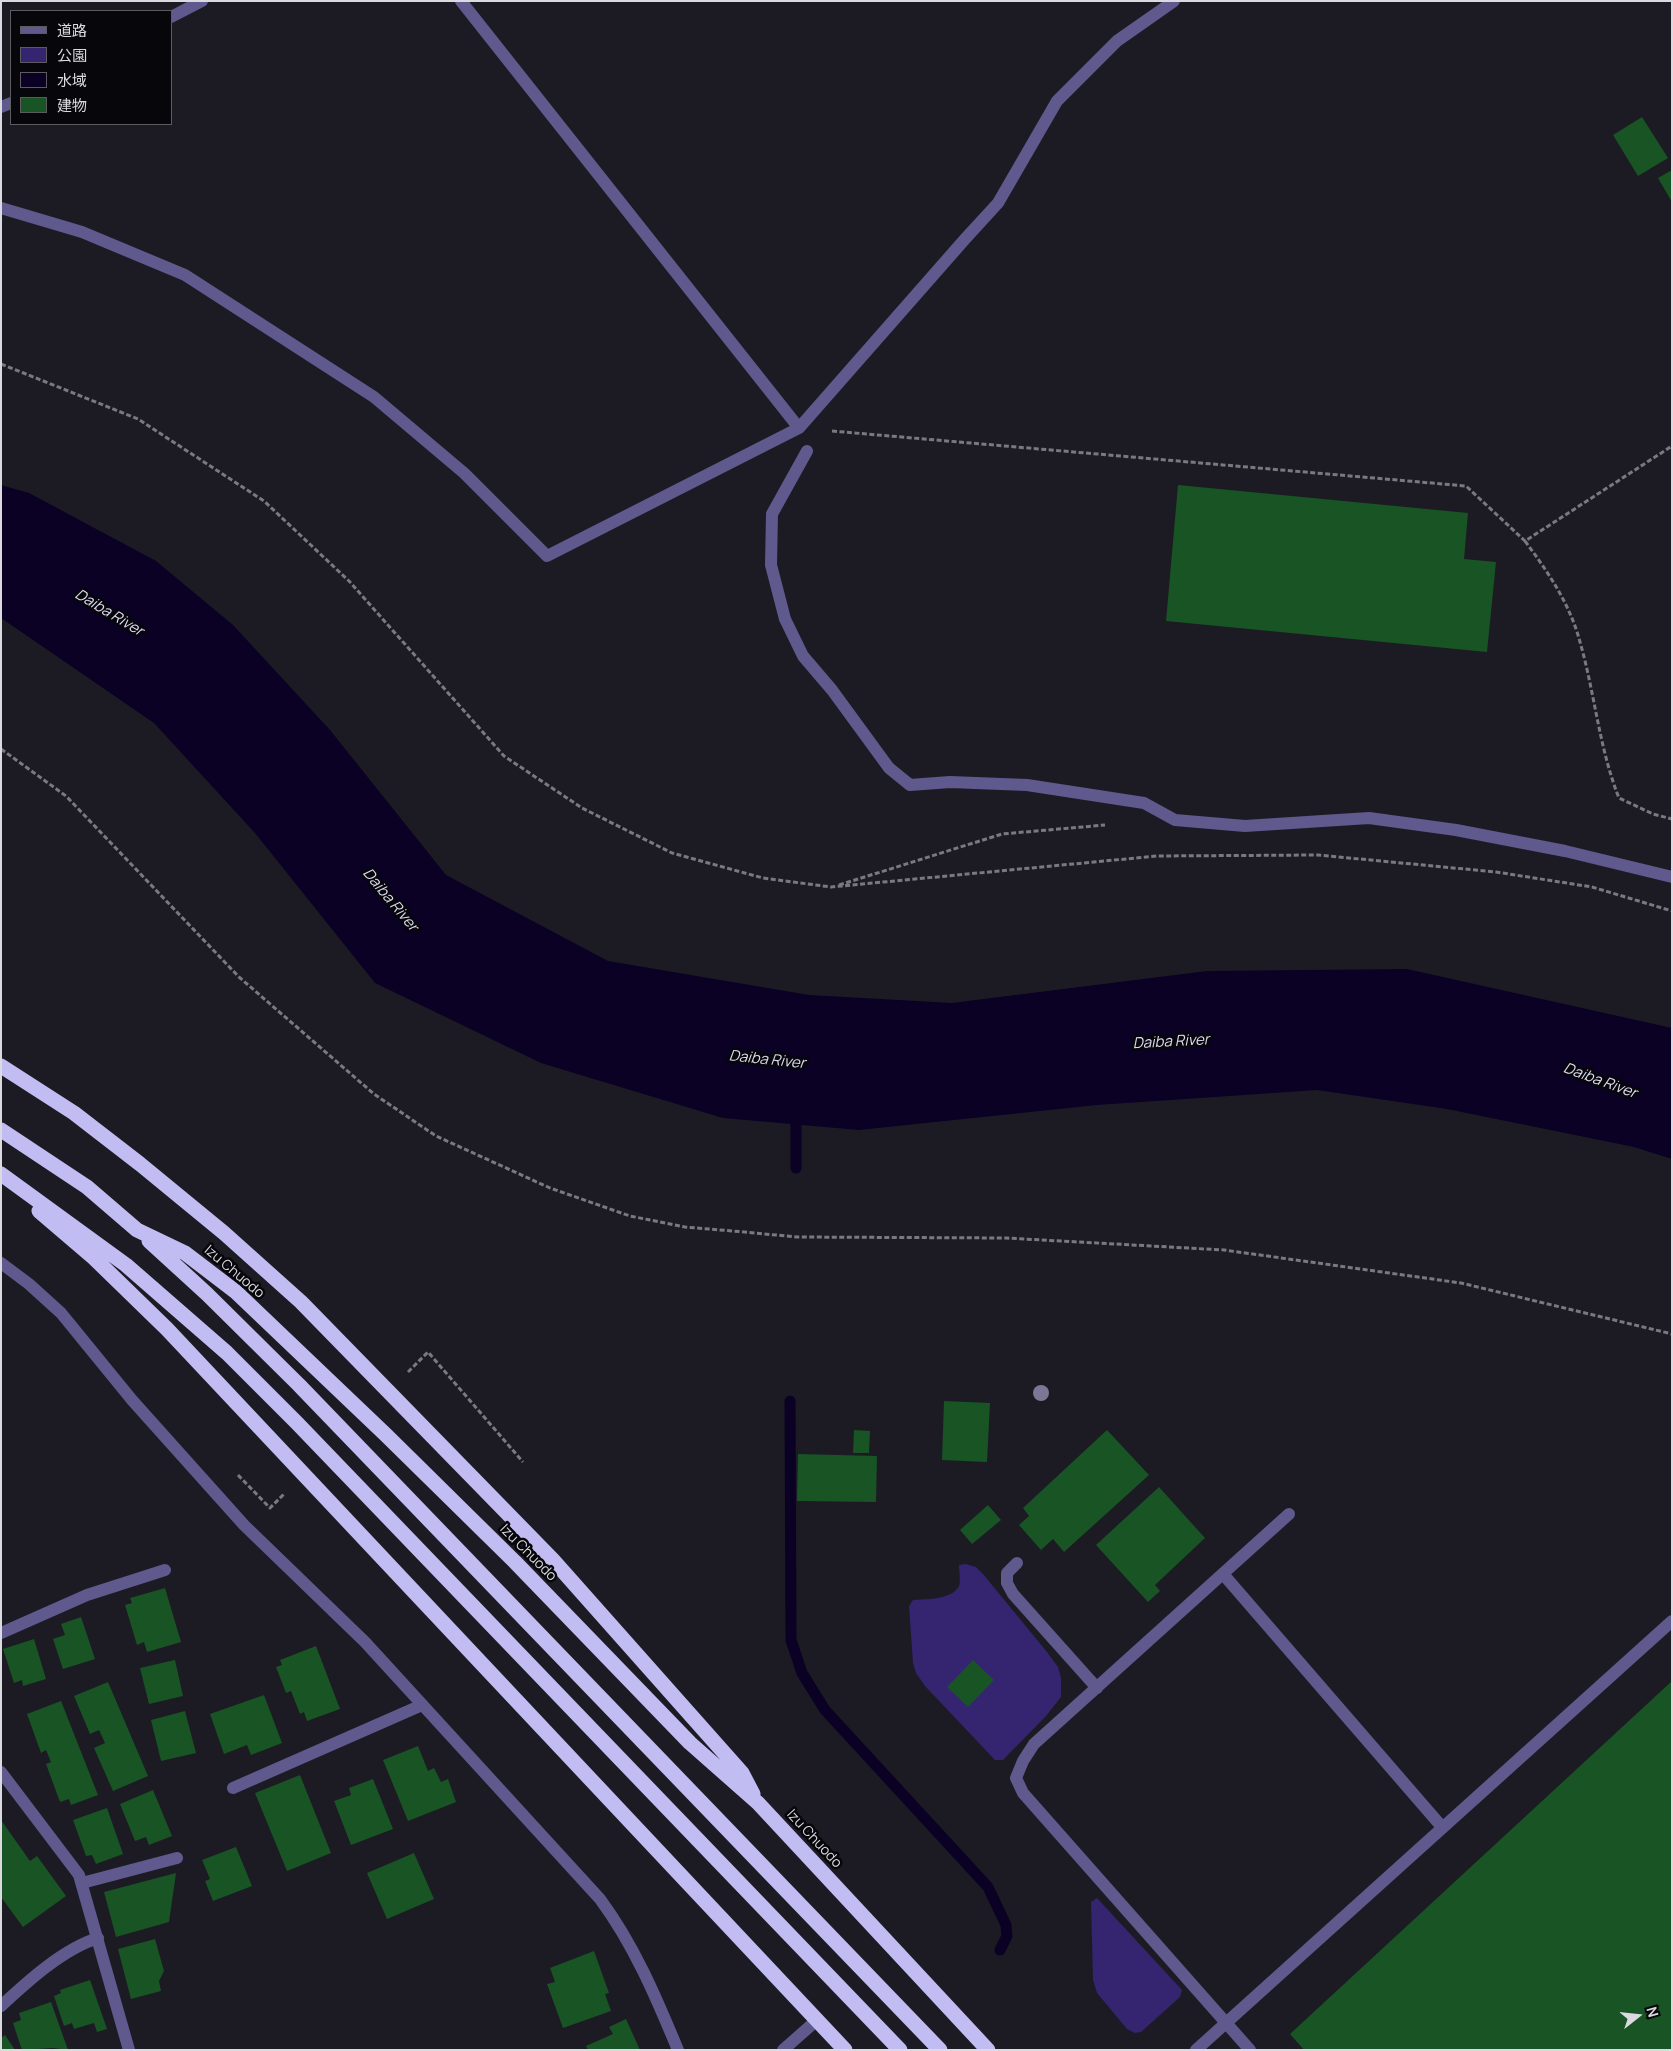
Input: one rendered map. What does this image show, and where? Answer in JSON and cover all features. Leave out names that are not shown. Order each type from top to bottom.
[{"type":"highway","points":[[1,1066],[74,1113],[140,1164],[224,1233],[301,1302],[553,1560],[742,1773],[758,1803]]},
{"type":"highway","name":"Izu Chuodo","points":[[1,1130],[87,1187],[137,1230],[185,1253],[236,1292],[386,1435],[515,1562],[690,1743],[758,1803],[988,2050]]},
{"type":"highway","points":[[1,1175],[94,1258],[167,1329],[845,2050]]},
{"type":"highway","points":[[1,1175],[126,1265],[227,1353],[297,1423],[900,2050]]},
{"type":"highway","points":[[137,1230],[207,1294],[299,1385],[940,2050]]},
{"type":"street","points":[[172,16],[202,1]]},
{"type":"street","points":[[461,1],[799,428]]},
{"type":"street","points":[[1,208],[82,232],[185,274],[374,397],[464,473],[547,556],[799,428],[998,203],[1057,101],[1117,41],[1174,1]]},
{"type":"street","points":[[807,451],[772,514],[771,565],[785,619],[803,656],[832,690],[889,768],[910,785],[950,782],[1027,786],[1144,803],[1175,820],[1245,826],[1369,818],[1456,830],[1565,851],[1672,877]]},
{"type":"street","points":[[1,1263],[29,1284],[61,1313],[132,1400],[244,1525],[365,1642],[600,1899],[615,1919],[657,2000],[678,2050]]},
{"type":"street","points":[[1250,2050],[1023,1793],[1016,1778],[1023,1761],[1034,1744],[1289,1514]]},
{"type":"street","points":[[1017,1563],[1007,1573],[1007,1583],[1013,1594],[1096,1688]]},
{"type":"street","points":[[1,1633],[87,1595],[165,1570]]},
{"type":"street","points":[[1223,1574],[1442,1827]]},
{"type":"street","points":[[1196,2050],[1672,1621]]},
{"type":"street","points":[[233,1788],[422,1705]]},
{"type":"street","points":[[1,1772],[79,1875],[129,2050]]},
{"type":"street","points":[[82,1883],[178,1858]]},
{"type":"street","points":[[1,2006],[23,1985],[66,1954],[85,1942],[98,1938]]},
{"type":"street","points":[[784,2050],[817,2020]]},
{"type":"path","points":[[1,364],[138,418],[264,501],[349,581],[504,756],[582,808],[672,853],[763,878],[831,887],[1158,856],[1318,855],[1496,872],[1592,888],[1672,910]]},
{"type":"path","points":[[799,428],[1466,486],[1525,541],[1547,570],[1564,601],[1580,640],[1608,771],[1619,798],[1653,814],[1672,819]]},
{"type":"path","points":[[1525,541],[1672,446]]},
{"type":"path","points":[[1,749],[66,796],[239,977],[374,1094],[436,1136],[550,1188],[630,1216],[685,1226],[724,1230],[797,1236],[1006,1238],[1224,1250],[1461,1283],[1672,1334]]},
{"type":"path","points":[[831,887],[1002,834],[1106,825]]},
{"type":"path","points":[[428,1352],[523,1462]]},
{"type":"green space","points":[[966,1564],[976,1567],[983,1574],[1047,1652],[1058,1667],[1061,1678],[1061,1697],[1046,1716],[1003,1760],[995,1760],[925,1686],[916,1673],[913,1663],[909,1606],[913,1600],[938,1598],[956,1591],[960,1584],[959,1565]]},
{"type":"green space","points":[[1097,1898],[1182,1990],[1180,1997],[1141,2032],[1135,2033],[1127,2029],[1097,1993],[1093,1980],[1091,1902]]},
{"type":"water","name":"Daiba River","points":[[1,485],[29,493],[156,561],[233,625],[330,730],[446,875],[608,961],[809,995],[952,1003],[1207,971],[1407,969],[1672,1028],[1672,1159],[1634,1147],[1447,1109],[1317,1090],[1097,1105],[859,1130],[723,1118],[541,1063],[375,983],[255,833],[154,723],[1,618]]},
{"type":"building","points":[[1642,117],[1668,158],[1638,176],[1613,135]]},
{"type":"building","points":[[1672,170],[1672,202],[1658,178]]},
{"type":"building","points":[[1178,485],[1468,513],[1464,559],[1496,562],[1487,652],[1166,621]]},
{"type":"building","points":[[944,1401],[990,1403],[987,1462],[942,1460]]},
{"type":"building","points":[[854,1430],[870,1431],[869,1453],[853,1453]]},
{"type":"building","points":[[1107,1430],[1149,1475],[1064,1552],[1053,1539],[1041,1550],[1019,1525],[1029,1516],[1023,1508]]},
{"type":"building","points":[[798,1454],[877,1456],[876,1502],[797,1501]]},
{"type":"building","points":[[1159,1487],[1205,1538],[1155,1585],[1160,1591],[1148,1602],[1096,1545]]},
{"type":"building","points":[[988,1505],[1001,1520],[972,1544],[960,1530]]},
{"type":"building","points":[[165,1588],[181,1642],[147,1652],[144,1642],[137,1645],[125,1605],[132,1603],[130,1598]]},
{"type":"building","points":[[81,1617],[95,1659],[63,1669],[53,1639],[65,1635],[61,1624]]},
{"type":"building","points":[[34,1639],[46,1679],[23,1686],[22,1680],[14,1683],[3,1649]]},
{"type":"building","points":[[316,1646],[340,1709],[307,1721],[304,1712],[300,1714],[291,1691],[286,1693],[276,1667],[282,1665],[280,1660]]},
{"type":"building","points":[[175,1660],[183,1696],[149,1704],[140,1668]]},
{"type":"building","points":[[973,1660],[994,1680],[968,1707],[947,1687]]},
{"type":"building","points":[[1672,1681],[1672,2050],[1304,2050],[1290,2034]]},
{"type":"building","points":[[108,1682],[148,1776],[113,1791],[94,1748],[105,1743],[99,1730],[90,1734],[74,1696]]},
{"type":"building","points":[[264,1695],[282,1743],[251,1755],[247,1745],[224,1754],[210,1714]]},
{"type":"building","points":[[61,1701],[98,1795],[71,1805],[69,1799],[60,1802],[46,1764],[51,1762],[46,1750],[41,1753],[27,1714]]},
{"type":"building","points":[[185,1711],[196,1753],[161,1761],[151,1720]]},
{"type":"building","points":[[418,1746],[428,1771],[434,1768],[441,1782],[448,1779],[456,1802],[408,1821],[383,1760]]},
{"type":"building","points":[[300,1775],[331,1853],[287,1871],[255,1793]]},
{"type":"building","points":[[373,1779],[393,1829],[351,1845],[334,1801],[351,1795],[349,1788]]},
{"type":"building","points":[[153,1790],[172,1836],[149,1845],[146,1837],[135,1841],[120,1804]]},
{"type":"building","points":[[107,1808],[123,1854],[96,1864],[92,1855],[86,1856],[73,1820]]},
{"type":"building","points":[[1,1820],[30,1861],[37,1856],[66,1896],[23,1927],[1,1897]]},
{"type":"building","points":[[236,1847],[252,1886],[213,1901],[205,1881],[210,1879],[202,1860]]},
{"type":"building","points":[[414,1853],[434,1899],[387,1919],[367,1873]]},
{"type":"building","points":[[176,1873],[169,1922],[116,1937],[104,1892]]},
{"type":"building","points":[[155,1939],[164,1971],[159,1981],[161,1991],[131,1999],[118,1949]]},
{"type":"building","points":[[594,1951],[609,1993],[605,1994],[611,2011],[563,2028],[547,1984],[555,1982],[550,1968]]},
{"type":"building","points":[[90,1980],[107,2029],[97,2032],[94,2023],[74,2029],[72,2023],[64,2026],[54,1996],[61,1993],[60,1990]]},
{"type":"building","points":[[51,2002],[68,2050],[53,2048],[22,2050],[13,2023],[21,2020],[19,2013]]},
{"type":"building","points":[[626,2019],[640,2050],[588,2050],[586,2046],[613,2034],[609,2027]]},
{"type":"building","points":[[5,2035],[15,2050],[1,2050],[1,2038]]},
{"type":"waterway","points":[[796,1109],[796,1168]]},
{"type":"waterway","points":[[790,1401],[791,1640],[802,1673],[825,1710],[988,1887],[1006,1925],[1007,1936],[1000,1950]]}]
